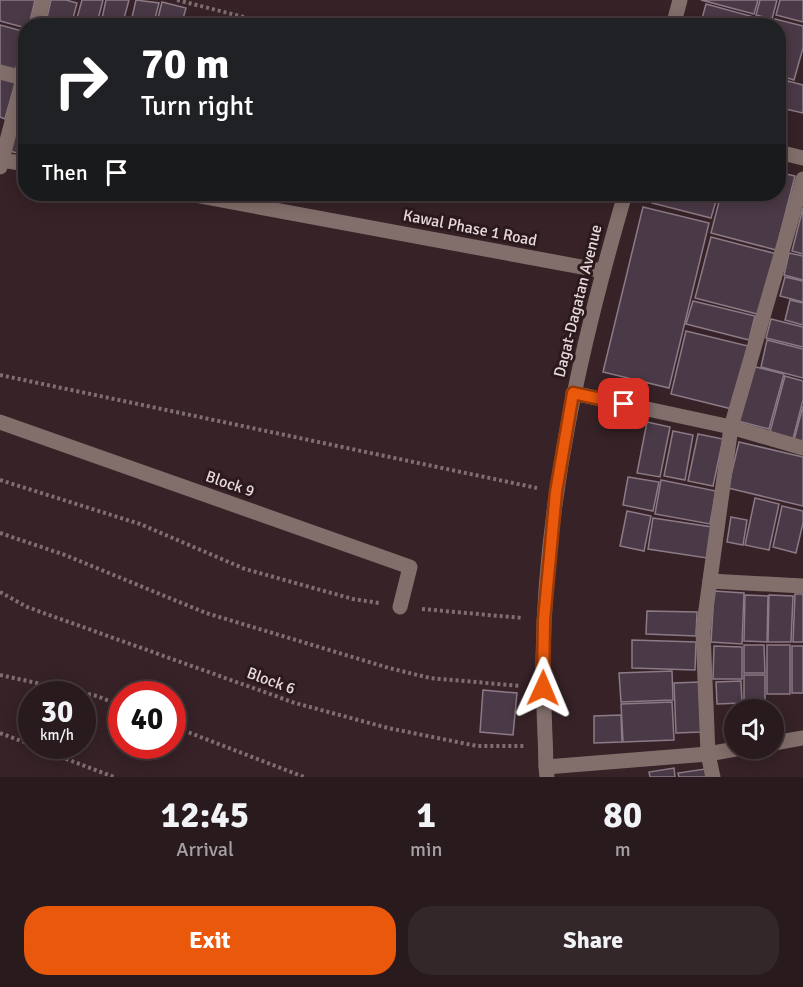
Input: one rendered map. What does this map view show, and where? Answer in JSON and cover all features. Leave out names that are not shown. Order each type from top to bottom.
[{"type":"street","points":[[39,18],[44,0]]},
{"type":"street","points":[[675,18],[680,0]]},
{"type":"street","points":[[0,72],[18,74]]},
{"type":"street","points":[[18,97],[1,163],[18,164]]},
{"type":"street","points":[[786,154],[803,158]]},
{"type":"street","points":[[713,777],[708,754],[703,631],[730,427],[803,179]]},
{"type":"street","name":"Kawal Phase 1 Road","points":[[226,201],[603,272]]},
{"type":"street","name":"Dagat-Dagatan Avenue","points":[[547,772],[543,688],[544,620],[556,492],[573,393],[623,201]]},
{"type":"street","points":[[573,393],[730,427],[803,448]]},
{"type":"street","name":"Block 9","points":[[0,422],[410,567],[400,607]]},
{"type":"street","points":[[710,581],[803,585]]},
{"type":"street","points":[[784,741],[803,738]]},
{"type":"street","points":[[547,772],[724,751]]},
{"type":"path","points":[[177,0],[248,18]]},
{"type":"path","points":[[0,375],[556,492]]},
{"type":"path","points":[[0,480],[140,524],[245,569],[353,599],[400,607],[544,620]]},
{"type":"path","points":[[0,533],[65,555],[206,613],[389,668],[430,678],[543,688]]},
{"type":"path","name":"Block 6","points":[[0,592],[27,608],[295,703],[388,728],[477,746],[545,745]]},
{"type":"path","points":[[0,675],[108,700]]},
{"type":"path","points":[[186,731],[304,777]]},
{"type":"path","points":[[0,733],[18,740]]},
{"type":"path","points":[[68,759],[114,777]]},
{"type":"building","points":[[0,0],[35,0],[31,18],[18,18],[18,26],[0,21]]},
{"type":"building","points":[[51,0],[77,3],[73,18],[47,18]]},
{"type":"building","points":[[82,0],[103,0],[98,18],[77,18]]},
{"type":"building","points":[[106,0],[129,0],[124,18],[102,18]]},
{"type":"building","points":[[136,0],[159,3],[155,18],[132,18]]},
{"type":"building","points":[[701,0],[758,0],[754,14]]},
{"type":"building","points":[[760,0],[777,0],[772,18],[756,15]]},
{"type":"building","points":[[780,0],[803,0],[803,22],[776,15]]},
{"type":"building","points":[[162,2],[186,8],[183,18],[158,18]]},
{"type":"building","points":[[706,4],[757,18],[702,18]]},
{"type":"building","points":[[786,22],[803,26],[803,48],[794,80],[786,78]]},
{"type":"building","points":[[0,25],[18,30],[18,61],[14,75],[0,71]]},
{"type":"building","points":[[0,75],[16,80],[5,119],[0,117]]},
{"type":"building","points":[[788,81],[803,85],[803,113],[786,109]]},
{"type":"building","points":[[16,127],[18,127],[18,153],[9,151]]},
{"type":"building","points":[[786,174],[795,176],[776,250],[711,233],[719,201],[786,201]]},
{"type":"building","points":[[653,201],[716,201],[711,218],[652,203]]},
{"type":"building","points":[[643,207],[709,223],[669,388],[603,372]]},
{"type":"building","points":[[803,208],[803,254],[792,251]]},
{"type":"building","points":[[711,237],[777,254],[761,315],[695,298]]},
{"type":"building","points":[[789,253],[803,256],[803,280],[784,275]]},
{"type":"building","points":[[785,277],[803,281],[803,302],[780,296]]},
{"type":"building","points":[[790,300],[803,303],[803,325],[785,320]]},
{"type":"building","points":[[693,301],[755,316],[749,340],[686,324]]},
{"type":"building","points":[[771,319],[803,327],[803,347],[766,338]]},
{"type":"building","points":[[686,331],[748,346],[732,409],[671,394]]},
{"type":"building","points":[[767,340],[803,349],[803,378],[761,367]]},
{"type":"building","points":[[752,366],[784,374],[769,429],[738,421]]},
{"type":"building","points":[[785,376],[803,381],[803,400],[793,439],[770,432]]},
{"type":"building","points":[[803,406],[803,443],[794,440]]},
{"type":"building","points":[[647,422],[670,427],[660,477],[637,473]]},
{"type":"building","points":[[673,431],[693,435],[685,480],[664,476]]},
{"type":"building","points":[[698,434],[723,439],[713,486],[688,481]]},
{"type":"building","points":[[739,442],[803,457],[803,506],[728,488]]},
{"type":"building","points":[[628,477],[659,482],[653,511],[623,505]]},
{"type":"building","points":[[661,480],[716,491],[710,524],[655,514]]},
{"type":"building","points":[[755,498],[779,504],[769,550],[745,545]]},
{"type":"building","points":[[782,506],[803,511],[803,523],[796,553],[773,547]]},
{"type":"building","points":[[627,511],[651,516],[644,551],[620,546]]},
{"type":"building","points":[[731,517],[747,520],[743,545],[727,542]]},
{"type":"building","points":[[653,518],[712,527],[707,558],[648,549]]},
{"type":"building","points":[[714,591],[744,593],[742,644],[711,642]]},
{"type":"building","points":[[795,594],[803,594],[803,642],[793,642]]},
{"type":"building","points":[[745,595],[768,596],[767,642],[744,641]]},
{"type":"building","points":[[769,595],[793,596],[791,642],[768,642]]},
{"type":"building","points":[[647,611],[697,612],[696,636],[646,634]]},
{"type":"building","points":[[632,640],[696,642],[695,670],[632,668]]},
{"type":"building","points":[[744,645],[764,645],[765,673],[744,673]]},
{"type":"building","points":[[767,645],[790,645],[790,694],[767,694]]},
{"type":"building","points":[[714,646],[742,647],[742,679],[713,679]]},
{"type":"building","points":[[792,646],[803,646],[803,693],[792,693]]},
{"type":"building","points":[[672,671],[673,700],[621,702],[619,673]]},
{"type":"building","points":[[744,675],[765,675],[765,699],[744,699]]},
{"type":"building","points":[[741,681],[742,699],[724,699],[724,704],[717,704],[716,682]]},
{"type":"building","points":[[700,682],[701,732],[676,733],[674,683]]},
{"type":"building","points":[[483,690],[517,693],[513,735],[480,732]]},
{"type":"building","points":[[672,702],[674,740],[623,742],[621,704]]},
{"type":"building","points":[[621,715],[622,742],[594,743],[594,716]]},
{"type":"building","points":[[674,768],[675,777],[650,777],[649,772]]},
{"type":"building","points":[[705,769],[706,777],[679,777],[678,773]]},
{"type":"route","points":[[543,688],[544,620],[556,492],[573,393],[624,404]]}]
